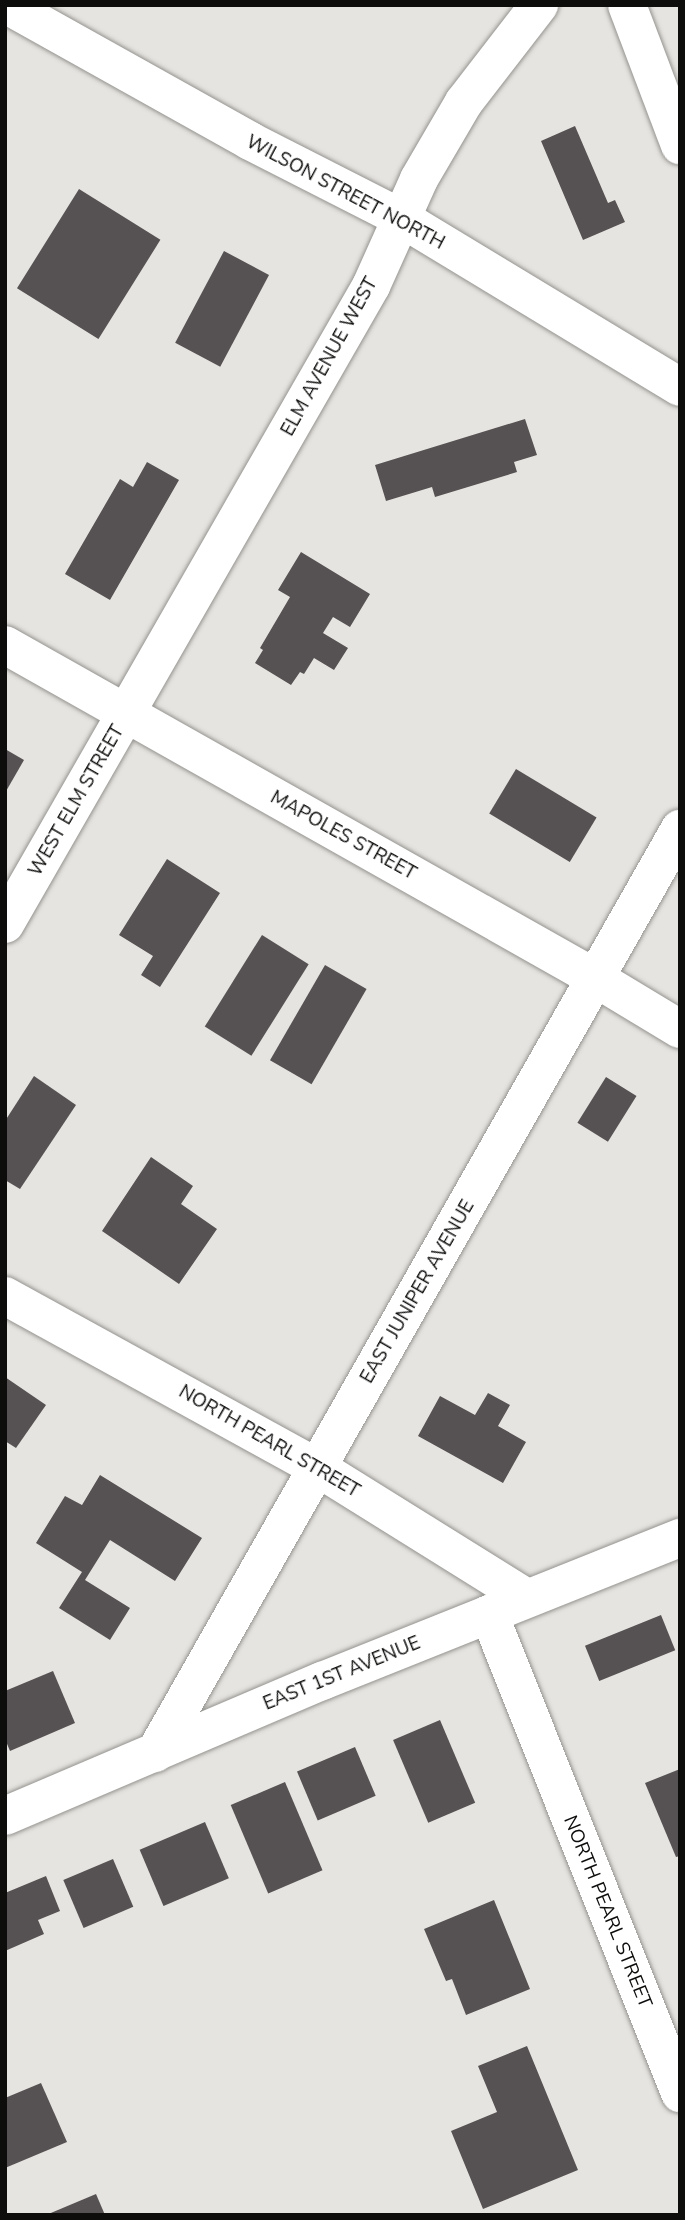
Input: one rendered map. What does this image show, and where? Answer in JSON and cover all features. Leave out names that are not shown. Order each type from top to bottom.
[{"type":"street","name":"WILSON STREET NORTH","points":[[7,5],[250,141],[401,218],[680,387]]},
{"type":"street","name":"ELM AVENUE WEST","points":[[128,714],[371,286],[401,218],[464,102],[539,5]]},
{"type":"street","points":[[627,5],[671,94],[680,145]]},
{"type":"street","name":"MAPOLES STREET","points":[[5,645],[597,979],[680,1029]]},
{"type":"street","name":"WEST ELM STREET","points":[[5,924],[128,714]]},
{"type":"street","name":"EAST JUNIPER AVENUE","points":[[155,1753],[680,829]]},
{"type":"street","name":"NORTH PEARL STREET","points":[[5,1296],[318,1468],[527,1598]]},
{"type":"street","name":"EAST 1ST AVENUE","points":[[5,1816],[527,1598],[680,1538]]},
{"type":"street","name":"NORTH PEARL STREET","points":[[489,1614],[680,2093]]},
{"type":"building","points":[[575,126],[608,203],[615,200],[625,222],[583,240],[541,141]]},
{"type":"building","points":[[79,189],[160,240],[98,339],[17,288]]},
{"type":"building","points":[[224,251],[269,275],[220,367],[175,343]]},
{"type":"building","points":[[525,419],[537,455],[514,462],[517,472],[435,497],[432,487],[386,501],[375,465]]},
{"type":"building","points":[[147,462],[179,480],[110,600],[65,574],[120,479],[133,487]]},
{"type":"building","points":[[301,552],[370,594],[350,627],[333,617],[323,633],[348,648],[334,670],[314,658],[304,674],[300,672],[291,685],[255,663],[263,650],[260,648],[290,597],[278,590]]},
{"type":"building","points":[[5,749],[24,760],[5,793]]},
{"type":"building","points":[[516,769],[597,817],[570,862],[489,814]]},
{"type":"building","points":[[167,859],[220,893],[160,987],[141,975],[153,956],[119,935]]},
{"type":"building","points":[[262,935],[309,964],[251,1056],[205,1027]]},
{"type":"building","points":[[325,965],[367,989],[312,1084],[270,1060]]},
{"type":"building","points":[[34,1076],[76,1105],[20,1189],[5,1180],[5,1121]]},
{"type":"building","points":[[606,1077],[637,1096],[608,1142],[577,1123]]},
{"type":"building","points":[[151,1157],[193,1186],[181,1204],[217,1229],[179,1284],[102,1231]]},
{"type":"building","points":[[5,1377],[46,1405],[16,1448],[5,1441]]},
{"type":"building","points":[[488,1393],[510,1405],[498,1426],[526,1442],[503,1483],[418,1436],[440,1396],[475,1415]]},
{"type":"building","points":[[100,1475],[202,1538],[175,1581],[110,1540],[85,1580],[130,1608],[110,1640],[59,1608],[82,1572],[36,1543],[65,1496],[82,1505]]},
{"type":"building","points":[[661,1615],[675,1650],[599,1681],[585,1646]]},
{"type":"building","points":[[53,1671],[75,1723],[10,1751],[5,1739],[5,1691]]},
{"type":"building","points":[[440,1720],[475,1803],[428,1823],[393,1740]]},
{"type":"building","points":[[355,1747],[376,1796],[318,1820],[297,1772]]},
{"type":"building","points":[[680,1769],[680,1856],[676,1857],[645,1783]]},
{"type":"building","points":[[285,1782],[323,1870],[268,1893],[231,1805]]},
{"type":"building","points":[[205,1822],[229,1878],[163,1906],[140,1850]]},
{"type":"building","points":[[113,1859],[133,1907],[84,1928],[63,1880]]},
{"type":"building","points":[[46,1876],[60,1911],[38,1920],[44,1934],[5,1951],[5,1893]]},
{"type":"building","points":[[494,1900],[530,1989],[466,2015],[452,1979],[446,1981],[424,1929]]},
{"type":"building","points":[[527,2046],[578,2170],[483,2209],[451,2131],[497,2112],[478,2066]]},
{"type":"building","points":[[41,2083],[67,2142],[5,2168],[5,2098]]},
{"type":"building","points":[[96,2194],[105,2215],[46,2215]]}]
